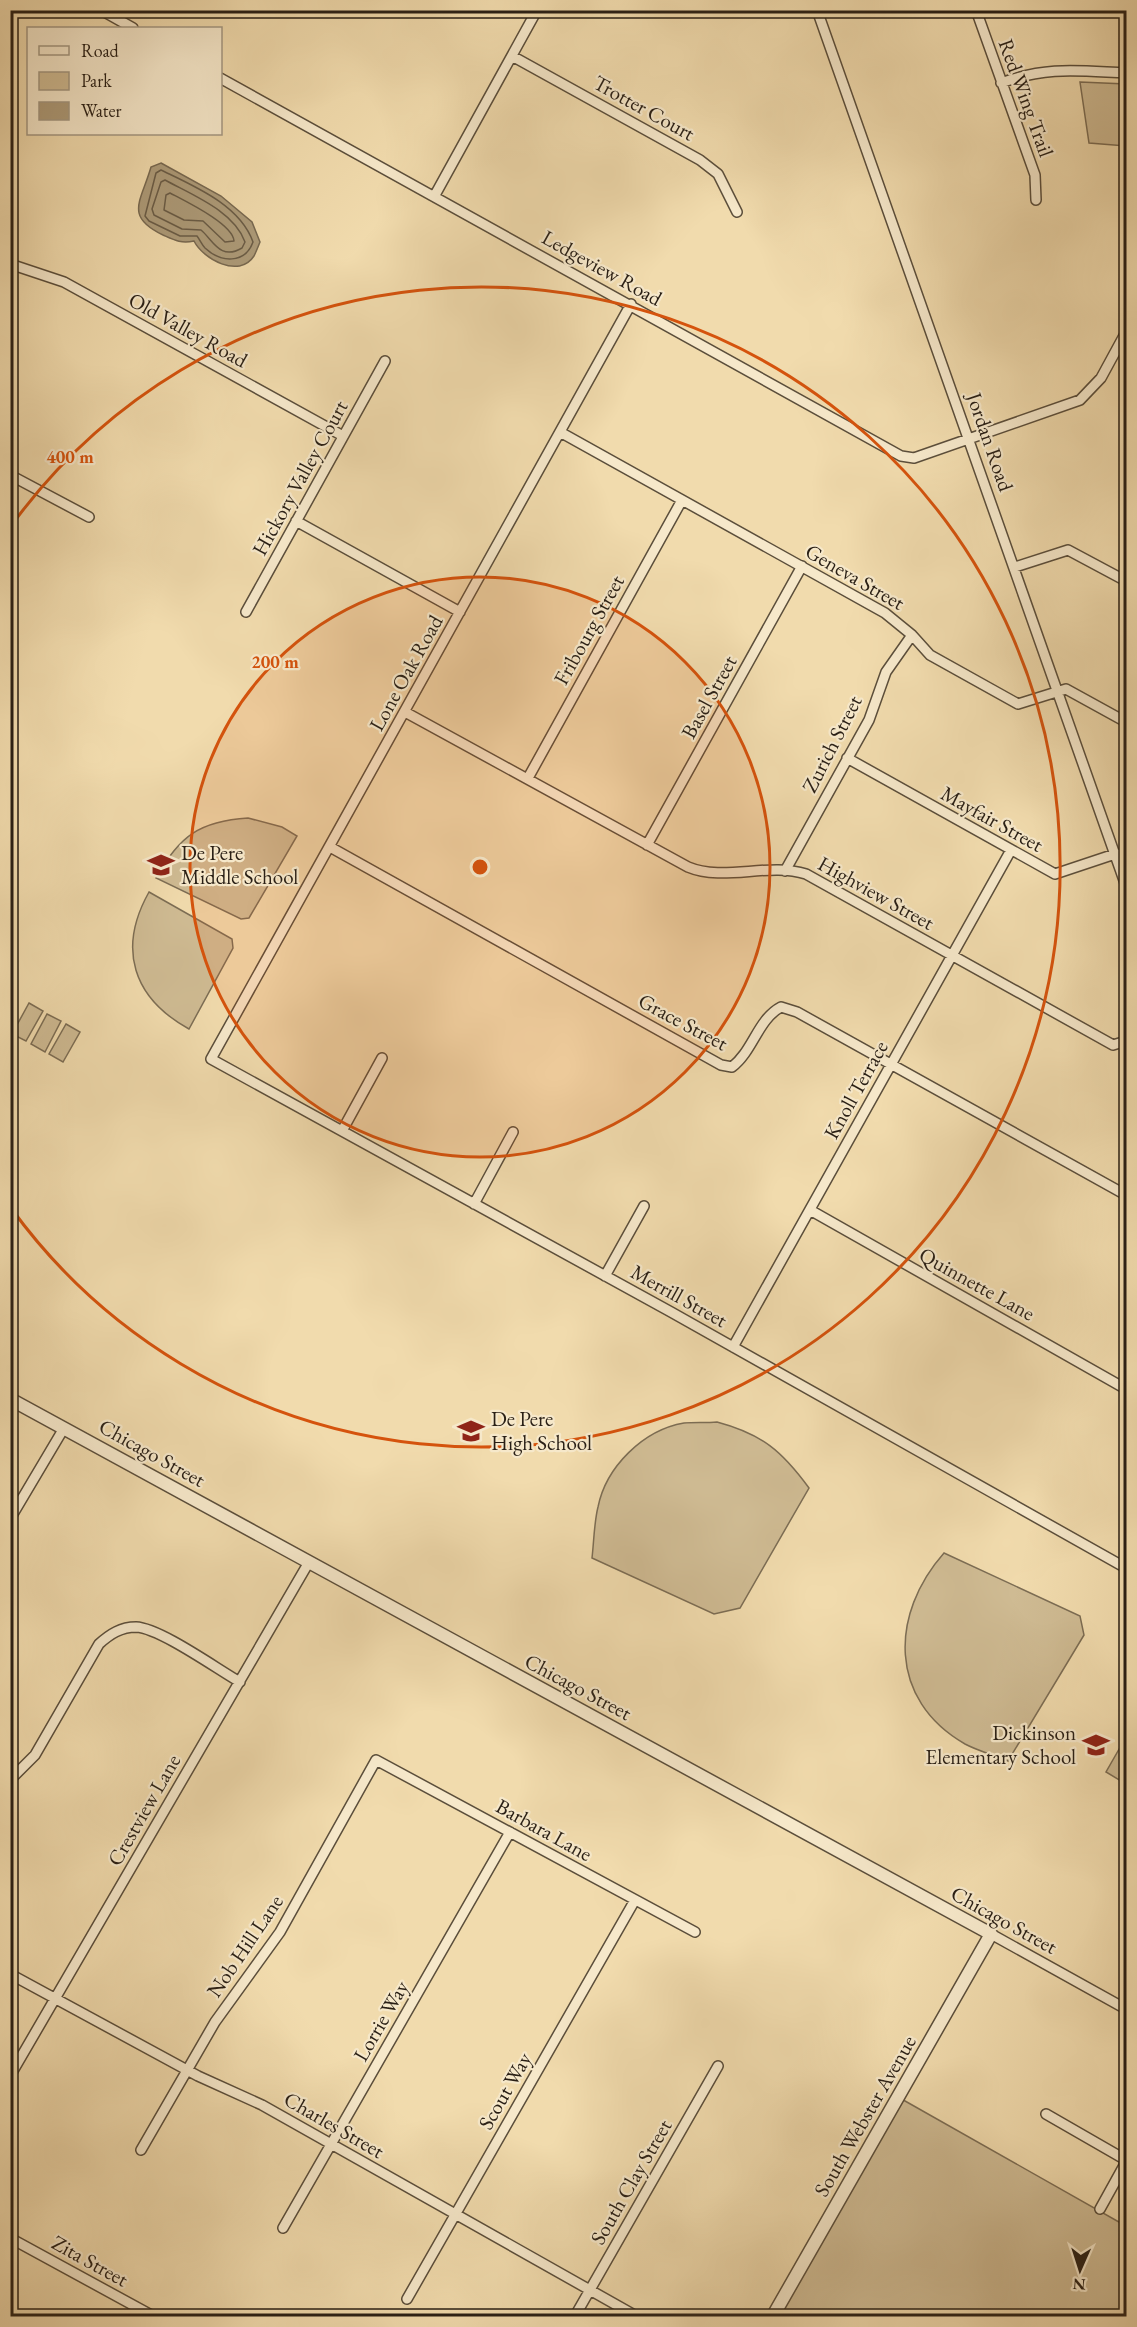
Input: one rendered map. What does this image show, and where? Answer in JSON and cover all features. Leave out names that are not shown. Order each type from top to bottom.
[{"type":"street","points":[[101,10],[131,27]]},
{"type":"street","points":[[435,195],[537,10]]},
{"type":"street","points":[[747,10],[757,10]]},
{"type":"street","name":"Jordan Road","points":[[817,10],[1126,886]]},
{"type":"street","name":"Red Wing Trail","points":[[976,10],[1035,175],[1036,200]]},
{"type":"street","name":"Trotter Court","points":[[512,56],[700,160],[718,174],[737,212]]},
{"type":"street","points":[[1001,83],[1030,74],[1054,70],[1126,73]]},
{"type":"street","name":"Ledgeview Road","points":[[222,79],[435,195],[901,456],[914,459],[1080,400],[1101,378],[1126,332]]},
{"type":"street","name":"Old Valley Road","points":[[10,264],[64,282],[343,436]]},
{"type":"street","name":"Lone Oak Road","points":[[211,1059],[631,304]]},
{"type":"street","name":"Hickory Valley Court","points":[[246,612],[385,361]]},
{"type":"street","name":"Geneva Street","points":[[560,432],[885,613],[912,635],[930,655],[1018,704],[1057,690]]},
{"type":"street","points":[[10,475],[89,518]]},
{"type":"street","name":"Fribourg Street","points":[[528,778],[682,500]]},
{"type":"street","points":[[296,521],[460,612]]},
{"type":"street","points":[[1015,567],[1068,550],[1126,581]]},
{"type":"street","name":"Basel Street","points":[[647,844],[802,566]]},
{"type":"street","name":"Zurich Street","points":[[785,871],[868,720],[886,672],[912,635]]},
{"type":"street","points":[[1057,690],[1066,689],[1126,722]]},
{"type":"street","name":"Highview Street","points":[[405,712],[688,867],[704,872],[785,871],[806,874],[1113,1045],[1126,1041]]},
{"type":"street","name":"Mayfair Street","points":[[847,758],[1054,874],[1115,854],[1126,855]]},
{"type":"street","name":"Grace Street","points":[[330,847],[721,1065],[732,1067],[741,1060],[772,1012],[781,1007],[797,1012],[1126,1195]]},
{"type":"street","points":[[1115,854],[1126,849]]},
{"type":"street","name":"Knoll Terrace","points":[[733,1347],[1011,850]]},
{"type":"street","points":[[342,1131],[382,1058]]},
{"type":"street","name":"Merrill Street","points":[[211,1059],[733,1347],[1126,1568]]},
{"type":"street","points":[[474,1204],[513,1132]]},
{"type":"street","points":[[605,1276],[644,1206]]},
{"type":"street","name":"Quinnette Lane","points":[[810,1210],[1126,1389]]},
{"type":"street","name":"Chicago Street","points":[[10,1399],[1126,2009]]},
{"type":"street","points":[[10,1519],[64,1428]]},
{"type":"street","name":"Crestview Lane","points":[[10,2076],[309,1562]]},
{"type":"street","points":[[10,1780],[35,1755],[99,1644],[115,1632],[136,1627],[153,1631],[240,1682]]},
{"type":"street","name":"Barbara Lane","points":[[376,1760],[695,1932]]},
{"type":"street","name":"Nob Hill Lane","points":[[141,2150],[215,2022],[280,1932],[376,1760]]},
{"type":"street","name":"Lorrie Way","points":[[284,2228],[510,1832]]},
{"type":"street","name":"Scout Way","points":[[407,2299],[635,1900]]},
{"type":"street","name":"South Webster Avenue","points":[[773,2316],[991,1934]]},
{"type":"street","name":"Charles Street","points":[[10,1974],[187,2071],[262,2105],[636,2316]]},
{"type":"street","name":"South Clay Street","points":[[575,2316],[718,2066]]},
{"type":"street","points":[[1046,2114],[1126,2161],[1100,2209]]},
{"type":"street","name":"Zita Street","points":[[10,2238],[153,2316]]},
{"type":"green space","points":[[1080,82],[1126,84],[1126,146],[1089,143]]},
{"type":"green space","points":[[248,818],[282,827],[297,836],[249,918],[241,919],[156,878],[173,851],[193,833],[217,823]]},
{"type":"green space","points":[[149,892],[232,939],[233,948],[189,1029],[170,1017],[155,1003],[143,987],[136,970],[133,952],[134,933],[139,913]]},
{"type":"green space","points":[[29,1003],[43,1011],[26,1041],[12,1034]]},
{"type":"green space","points":[[47,1014],[61,1021],[45,1052],[31,1044]]},
{"type":"green space","points":[[66,1024],[80,1032],[63,1062],[49,1054]]},
{"type":"green space","points":[[717,1422],[759,1438],[790,1464],[809,1488],[740,1608],[714,1614],[592,1558],[596,1519],[602,1492],[618,1465],[629,1453],[654,1433],[669,1427],[684,1423]]},
{"type":"green space","points":[[944,1553],[1080,1616],[1084,1635],[1008,1761],[965,1744],[940,1726],[922,1704],[910,1680],[905,1655],[907,1629],[914,1602],[926,1577]]},
{"type":"green space","points":[[1126,1737],[1126,1784],[1106,1772]]},
{"type":"green space","points":[[898,2097],[1126,2226],[1126,2316],[773,2316]]},
{"type":"water","points":[[161,163],[221,196],[252,222],[260,242],[254,256],[247,263],[240,266],[222,264],[205,254],[194,241],[174,240],[143,221],[139,214],[140,199],[151,167]]},
{"type":"place","name":"De Pere Middle School","points":[[161,865]]},
{"type":"place","name":"De Pere High School","points":[[471,1431]]},
{"type":"place","name":"Dickinson Elementary School","points":[[1096,1745]]}]
